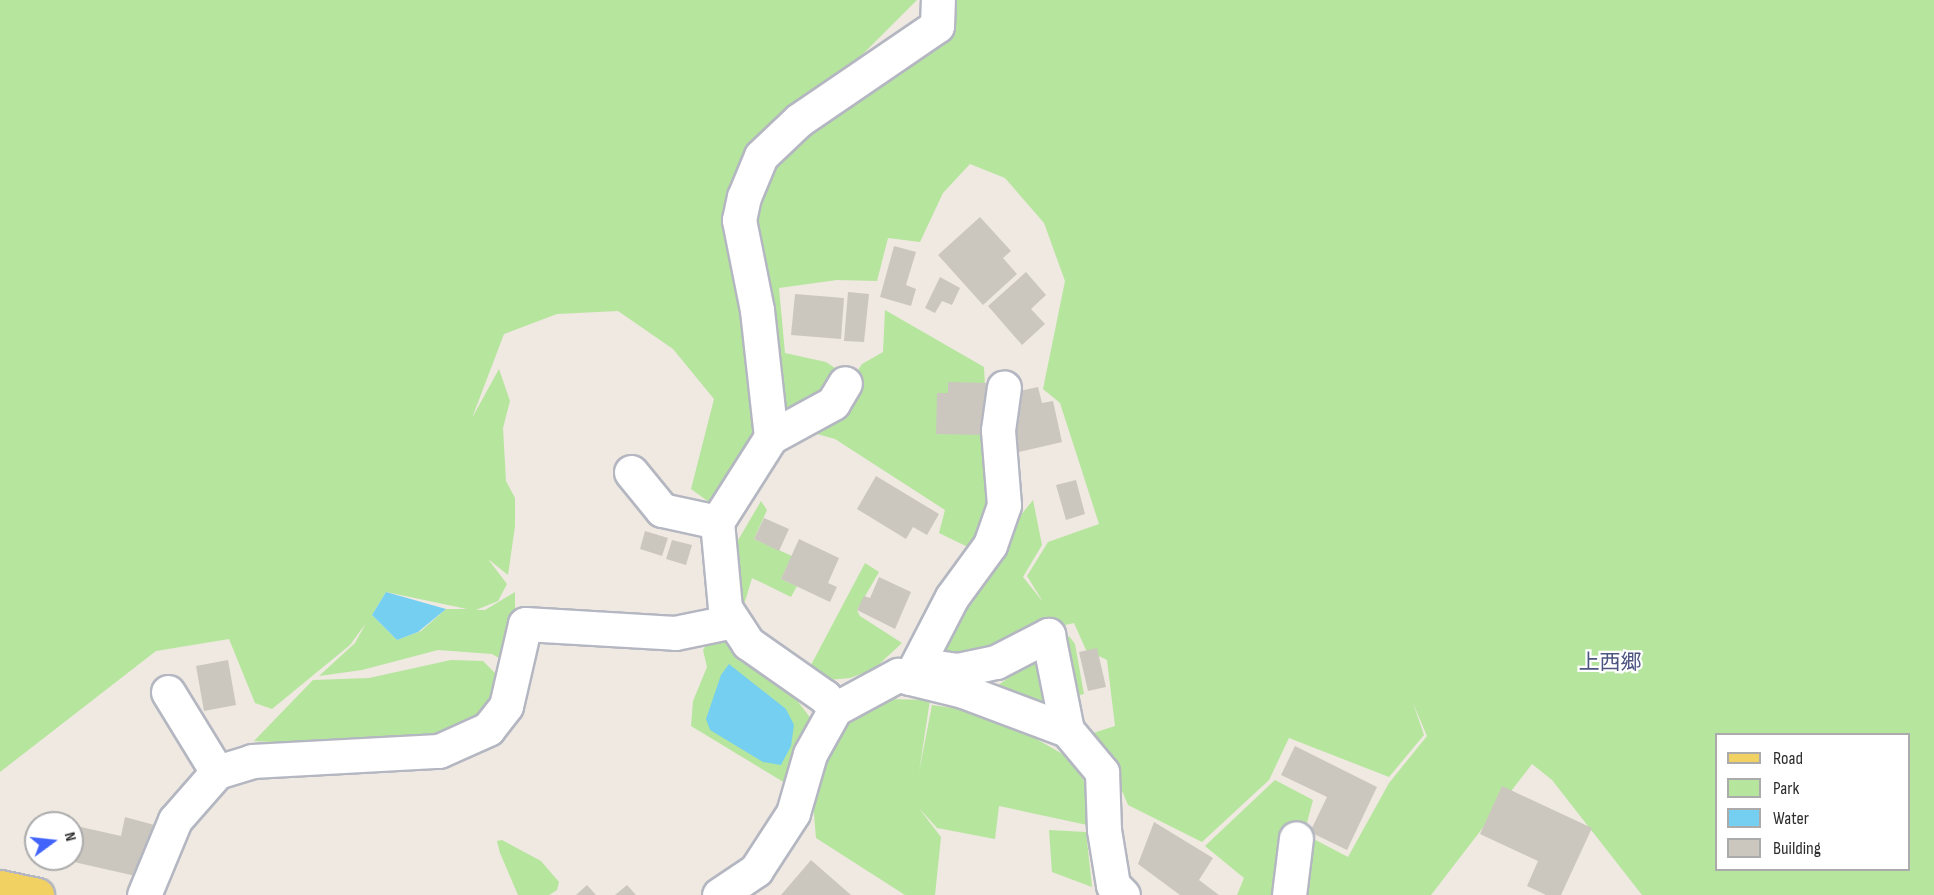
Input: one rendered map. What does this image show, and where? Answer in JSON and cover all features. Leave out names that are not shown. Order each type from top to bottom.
[{"type":"main road","points":[[0,887],[37,895]]},
{"type":"street","points":[[771,437],[757,310],[739,220],[744,197],[761,156],[799,120],[937,26],[938,0]]},
{"type":"street","points":[[835,709],[825,697],[748,643],[725,608],[717,522],[771,437],[833,403],[844,383]]},
{"type":"street","points":[[914,671],[952,597],[990,545],[1004,505],[998,430],[1004,387]]},
{"type":"street","points":[[631,472],[662,510],[717,522]]},
{"type":"street","points":[[144,895],[175,820],[217,772],[252,761],[439,751],[488,729],[506,706],[525,624],[675,633],[734,621]]},
{"type":"street","points":[[719,895],[756,870],[793,813],[810,754],[835,709],[898,675],[914,671],[958,670],[996,662],[1048,635],[1067,730],[1102,772],[1104,830],[1113,885],[1123,895]]},
{"type":"street","points":[[914,671],[963,692],[1067,730]]},
{"type":"street","points":[[168,692],[217,772]]},
{"type":"street","points":[[1289,895],[1296,838]]},
{"type":"green space","points":[[0,0],[917,0],[765,152],[937,26],[938,0],[1934,0],[1934,895],[1642,895],[1552,780],[1532,764],[1431,895],[1237,895],[1244,878],[1205,846],[1275,780],[1313,800],[1304,834],[1348,857],[1389,783],[1427,736],[1413,703],[1424,735],[1389,777],[1289,738],[1269,780],[1202,842],[1128,805],[1113,769],[1090,734],[1115,726],[1107,660],[1086,650],[1074,623],[1052,628],[1053,632],[935,661],[1004,536],[1033,500],[1042,545],[1023,577],[1043,602],[1027,576],[1048,542],[1099,524],[1060,403],[1043,389],[1065,281],[1044,223],[1005,178],[970,164],[943,193],[920,242],[888,238],[877,281],[837,280],[779,288],[785,353],[826,362],[838,370],[727,515],[691,489],[714,399],[673,349],[618,311],[557,314],[504,334],[472,418],[499,369],[510,401],[503,428],[506,481],[515,498],[515,526],[508,575],[488,559],[507,584],[498,601],[476,610],[485,610],[515,592],[515,612],[504,661],[492,654],[438,650],[362,670],[319,676],[355,643],[366,623],[350,645],[272,709],[255,703],[229,639],[156,651],[0,772]],"holes":[[[386,592],[467,609],[446,609],[421,631],[397,640],[372,615]]]},
{"type":"green space","points":[[885,310],[984,367],[991,499],[972,549],[939,533],[945,510],[835,439],[792,427],[854,376],[862,364],[883,352]]},
{"type":"green space","points":[[761,501],[767,510],[754,539],[792,556],[781,579],[797,586],[791,597],[752,578],[740,618],[728,580],[737,542]]},
{"type":"green space","points":[[865,563],[879,572],[857,610],[860,616],[902,643],[874,669],[850,678],[828,680],[811,665]]},
{"type":"green space","points":[[1069,636],[1075,644],[1084,694],[1062,699],[1055,711],[994,688]]},
{"type":"green space","points":[[732,641],[776,673],[815,724],[785,783],[691,726],[693,701],[707,667],[703,650],[708,642]]},
{"type":"green space","points":[[451,660],[483,661],[501,679],[496,708],[465,737],[375,748],[254,741],[313,680],[369,678]]},
{"type":"green space","points":[[887,699],[930,700],[919,772],[932,705],[993,714],[1066,756],[1087,785],[1092,826],[999,806],[995,839],[937,828],[918,807],[941,837],[935,895],[905,895],[816,838],[813,803],[827,746],[860,711]]},
{"type":"green space","points":[[1049,830],[1086,832],[1092,887],[1052,872]]},
{"type":"green space","points":[[502,840],[541,861],[559,882],[557,890],[549,895],[518,895],[500,853],[497,841]]},
{"type":"water","points":[[386,592],[446,609],[418,632],[397,640],[372,615]]},
{"type":"water","points":[[729,664],[786,709],[794,725],[791,746],[781,765],[763,762],[710,730],[706,719],[721,675]]},
{"type":"building","points":[[980,217],[1011,251],[1003,258],[1017,274],[983,305],[938,255]]},
{"type":"building","points":[[894,246],[916,252],[906,285],[916,289],[911,306],[880,297]]},
{"type":"building","points":[[1026,272],[1046,295],[1031,309],[1045,324],[1022,345],[988,306]]},
{"type":"building","points":[[940,277],[960,288],[952,305],[942,301],[935,313],[925,308]]},
{"type":"building","points":[[848,292],[869,294],[864,342],[844,341]]},
{"type":"building","points":[[795,294],[844,298],[841,339],[791,335]]},
{"type":"building","points":[[948,382],[986,383],[985,435],[936,434],[937,393],[948,393]]},
{"type":"building","points":[[1038,387],[1042,403],[1053,401],[1062,442],[1019,452],[1006,394]]},
{"type":"building","points":[[876,476],[939,514],[927,535],[913,527],[906,539],[857,509]]},
{"type":"building","points":[[1076,480],[1085,514],[1066,520],[1056,485]]},
{"type":"building","points":[[764,518],[789,529],[779,551],[754,539]]},
{"type":"building","points":[[645,531],[668,538],[662,556],[640,549]]},
{"type":"building","points":[[799,539],[839,558],[828,583],[837,587],[830,602],[781,579]]},
{"type":"building","points":[[672,540],[692,545],[686,565],[666,559]]},
{"type":"building","points":[[879,577],[911,592],[895,629],[857,610],[864,596],[870,598]]},
{"type":"building","points":[[1097,648],[1106,687],[1088,691],[1079,652]]},
{"type":"building","points":[[228,660],[236,705],[204,711],[196,666]]},
{"type":"building","points":[[1295,746],[1377,787],[1347,850],[1310,832],[1327,797],[1281,775]]},
{"type":"building","points":[[1502,786],[1592,828],[1561,895],[1546,895],[1527,886],[1538,861],[1480,834]]},
{"type":"building","points":[[125,817],[158,826],[140,877],[84,864],[84,828],[121,836]]},
{"type":"building","points":[[1154,822],[1213,858],[1199,880],[1219,895],[1180,895],[1138,864]]},
{"type":"building","points":[[811,860],[851,895],[781,895]]},
{"type":"building","points":[[587,885],[596,895],[576,895]]},
{"type":"building","points":[[627,885],[636,895],[615,895]]},
{"type":"district","name":"上西郷","points":[[1610,663]]}]
